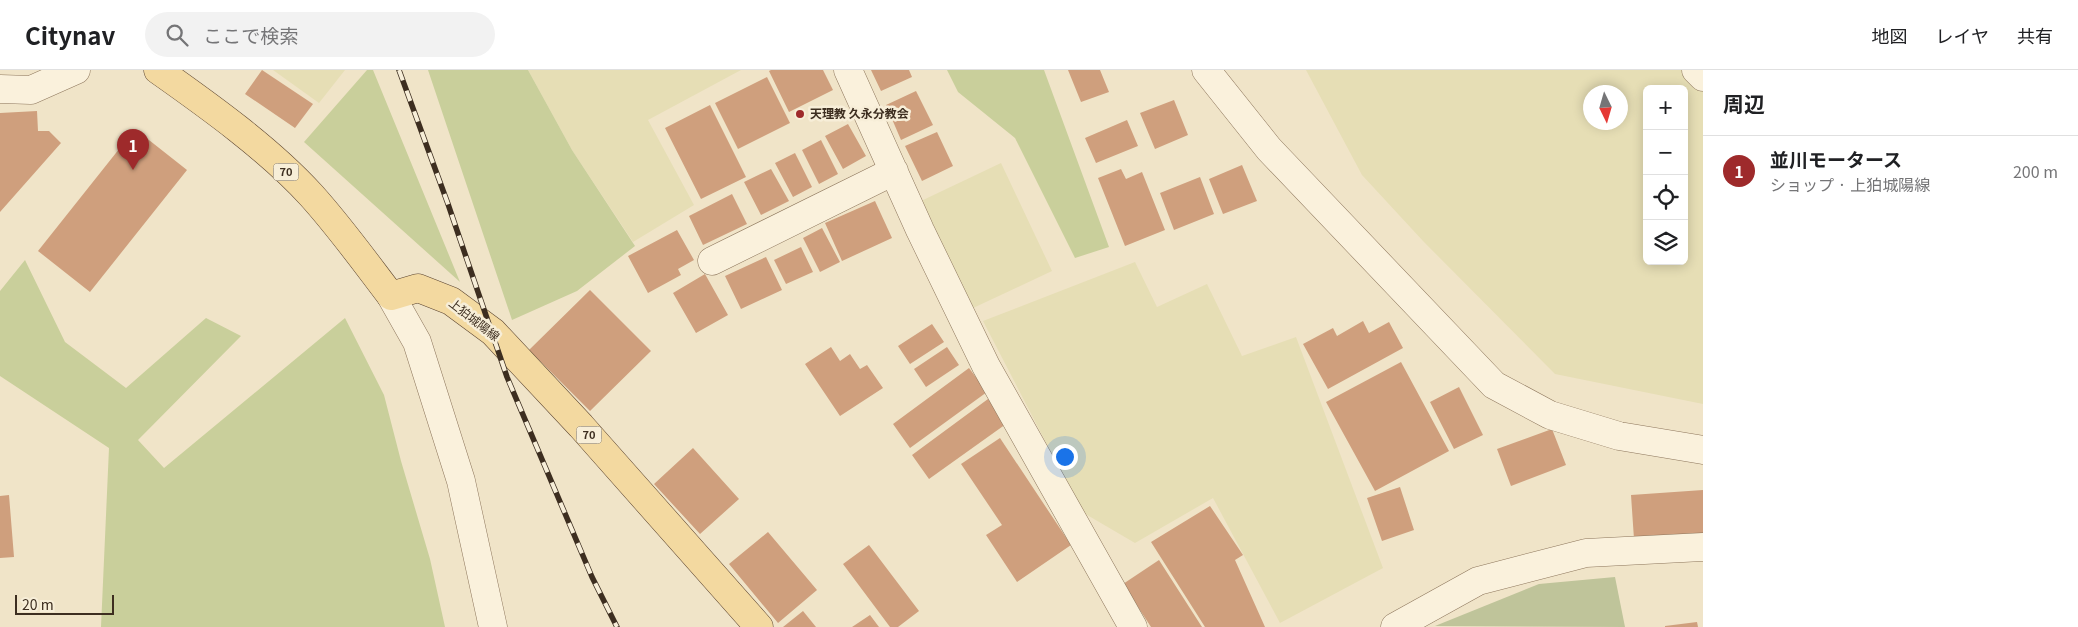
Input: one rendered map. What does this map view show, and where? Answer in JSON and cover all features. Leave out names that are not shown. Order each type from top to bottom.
[{"type":"main road","name":"70","points":[[158,70],[200,100],[272,158],[310,194],[391,296]]},
{"type":"main road","name":"上狛城陽線","points":[[391,296],[418,288],[451,300],[493,332],[581,426],[759,627]]},
{"type":"street","points":[[0,89],[32,90],[76,70]]},
{"type":"street","points":[[848,70],[920,230],[986,366],[1133,627]]},
{"type":"street","points":[[1206,70],[1269,149],[1494,385],[1550,414],[1602,431],[1619,436],[1703,450]]},
{"type":"street","points":[[1696,70],[1703,78]]},
{"type":"street","points":[[712,261],[894,171]]},
{"type":"street","points":[[391,296],[417,342],[461,481],[493,627]]},
{"type":"street","points":[[1395,627],[1478,581],[1586,553],[1703,547]]},
{"type":"shaded area","points":[[273,70],[345,70],[319,103]]},
{"type":"shaded area","points":[[528,70],[741,70],[648,120],[694,205],[633,242],[572,150]]},
{"type":"shaded area","points":[[1306,70],[1703,70],[1703,404],[1555,374],[1423,241],[1362,175]]},
{"type":"shaded area","points":[[1001,163],[1052,271],[971,309],[921,201]]},
{"type":"shaded area","points":[[1135,262],[1157,307],[1207,284],[1242,356],[1296,337],[1383,568],[1280,623],[1213,498],[1135,543],[1082,512],[983,321]]},
{"type":"green space","points":[[367,70],[373,70],[460,282],[304,142]]},
{"type":"green space","points":[[428,70],[528,70],[572,150],[635,246],[577,291],[512,320]]},
{"type":"green space","points":[[947,70],[1044,70],[1109,247],[1075,258],[1015,138],[958,92]]},
{"type":"green space","points":[[25,260],[65,342],[126,388],[206,318],[241,336],[138,440],[164,468],[345,318],[384,395],[430,559],[445,627],[101,627],[109,448],[0,376],[0,291]]},
{"type":"green space","points":[[1615,577],[1625,627],[1435,626],[1539,584]]},
{"type":"building","points":[[262,70],[313,104],[295,128],[245,94]]},
{"type":"building","points":[[823,70],[833,90],[789,112],[769,71]]},
{"type":"building","points":[[871,70],[909,70],[912,77],[881,91]]},
{"type":"building","points":[[1068,70],[1100,70],[1109,92],[1081,102]]},
{"type":"building","points":[[767,77],[790,123],[738,149],[715,103]]},
{"type":"building","points":[[916,91],[933,125],[901,140],[886,105]]},
{"type":"building","points":[[1174,100],[1188,135],[1155,149],[1140,113]]},
{"type":"building","points":[[710,105],[746,177],[701,199],[665,128]]},
{"type":"building","points":[[37,111],[38,131],[49,131],[61,143],[0,212],[0,113]]},
{"type":"building","points":[[1127,120],[1138,146],[1096,163],[1085,138]]},
{"type":"building","points":[[848,124],[866,156],[843,169],[825,136]]},
{"type":"building","points":[[135,129],[187,170],[90,292],[38,251]]},
{"type":"building","points":[[937,132],[953,166],[922,181],[905,146]]},
{"type":"building","points":[[821,140],[838,174],[819,184],[802,150]]},
{"type":"building","points":[[795,153],[812,187],[793,197],[775,163]]},
{"type":"building","points":[[1242,165],[1257,201],[1223,214],[1209,179]]},
{"type":"building","points":[[771,169],[789,201],[761,215],[744,182]]},
{"type":"building","points":[[1121,169],[1126,179],[1142,172],[1165,230],[1125,246],[1098,178]]},
{"type":"building","points":[[1200,177],[1214,214],[1174,230],[1160,193]]},
{"type":"building","points":[[732,194],[747,224],[703,245],[689,216]]},
{"type":"building","points":[[875,201],[892,238],[842,261],[825,223]]},
{"type":"building","points":[[822,228],[840,262],[820,272],[803,238]]},
{"type":"building","points":[[677,230],[694,260],[678,269],[681,275],[648,293],[628,256]]},
{"type":"building","points":[[801,247],[813,272],[786,284],[774,260]]},
{"type":"building","points":[[766,257],[782,290],[741,309],[725,276]]},
{"type":"building","points":[[705,274],[728,315],[696,333],[673,293]]},
{"type":"building","points":[[590,290],[651,351],[590,411],[529,350]]},
{"type":"building","points":[[1363,321],[1369,333],[1389,322],[1403,348],[1328,389],[1303,344],[1333,328],[1337,336]]},
{"type":"building","points":[[932,324],[944,342],[910,364],[898,346]]},
{"type":"building","points":[[831,347],[840,361],[850,354],[860,369],[867,365],[883,388],[840,416],[805,364]]},
{"type":"building","points":[[947,347],[959,365],[926,387],[914,369]]},
{"type":"building","points":[[1401,362],[1449,451],[1375,491],[1326,402]]},
{"type":"building","points":[[969,368],[987,392],[910,448],[893,424]]},
{"type":"building","points":[[1459,387],[1483,435],[1454,449],[1430,402]]},
{"type":"building","points":[[988,399],[1006,424],[929,479],[912,455]]},
{"type":"building","points":[[1552,429],[1566,465],[1511,486],[1497,449]]},
{"type":"building","points":[[1000,438],[1071,545],[1017,582],[986,535],[1002,525],[961,464]]},
{"type":"building","points":[[693,448],[739,499],[700,534],[654,484]]},
{"type":"building","points":[[1400,487],[1414,530],[1382,541],[1367,498]]},
{"type":"building","points":[[1703,490],[1703,534],[1634,539],[1631,495]]},
{"type":"building","points":[[9,495],[14,557],[0,558],[0,496]]},
{"type":"building","points":[[1210,506],[1243,555],[1235,560],[1265,627],[1205,627],[1151,542]]},
{"type":"building","points":[[768,532],[817,590],[778,623],[729,564]]},
{"type":"building","points":[[869,545],[919,611],[898,627],[890,627],[843,564]]},
{"type":"building","points":[[1159,560],[1202,627],[1151,627],[1123,584]]},
{"type":"building","points":[[803,611],[816,627],[783,627]]},
{"type":"building","points":[[870,615],[879,627],[852,627]]},
{"type":"building","points":[[1697,622],[1698,627],[1665,627],[1665,626]]},
{"type":"railway","points":[[399,70],[448,204],[507,377],[592,577],[617,627]]},
{"type":"place","name":"天理教 久永分教会","points":[[800,114]]},
{"type":"place","name":"並川モータース","points":[[133,170]]}]
